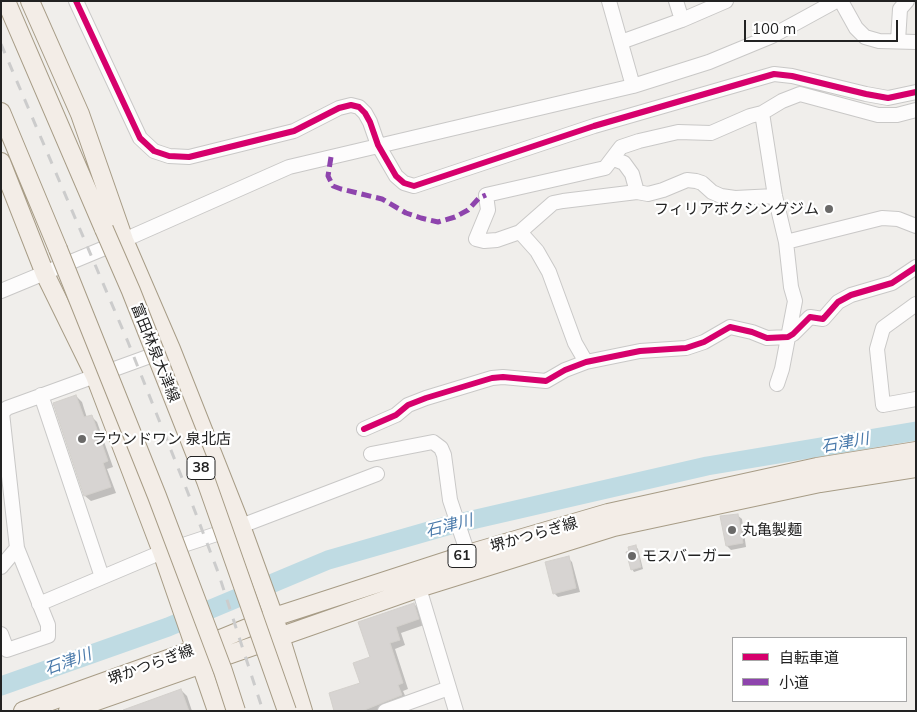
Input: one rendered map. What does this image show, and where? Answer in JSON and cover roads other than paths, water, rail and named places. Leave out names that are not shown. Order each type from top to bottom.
[{"type":"main road","name":"富田林泉大津線","points":[[6,1],[130,291],[206,481],[288,711]]},
{"type":"main road","points":[[30,1],[80,114],[124,240],[172,348],[241,526],[272,613],[302,711]]},
{"type":"main road","points":[[1,112],[157,496],[236,711]]},
{"type":"main road","points":[[1,162],[45,274],[94,376],[162,552],[217,711]]},
{"type":"main road","name":"堺かつらぎ線","points":[[68,711],[272,613],[608,513],[817,467],[916,451]]},
{"type":"main road","name":"堺かつらぎ線","points":[[23,711],[197,650],[279,636],[419,588],[468,555],[614,527],[820,483],[916,468]]},
{"type":"street","points":[[76,1],[140,138],[154,151],[169,156],[189,157],[294,131],[339,108],[352,105],[359,107],[365,112],[378,145],[396,176],[404,183],[414,186],[594,126],[774,74],[792,76],[888,98],[916,92]]},
{"type":"street","points":[[609,1],[633,86]]},
{"type":"street","points":[[676,1],[682,20]]},
{"type":"street","points":[[621,42],[682,20],[726,1]]},
{"type":"street","points":[[1,291],[124,240],[289,167],[633,86],[709,62],[772,36],[836,1]]},
{"type":"street","points":[[841,1],[856,28],[865,37],[879,41],[916,42]]},
{"type":"street","points":[[898,41],[900,9],[907,1]]},
{"type":"street","points":[[776,196],[734,198],[721,196],[696,181],[687,180],[648,194],[637,192],[562,200],[552,203],[520,232],[498,240],[484,241],[476,239],[488,210],[486,195],[605,168],[621,148],[639,141],[678,132],[711,133],[750,116],[762,113],[782,101],[800,94],[878,116],[897,115],[916,110]]},
{"type":"street","points":[[762,113],[795,300],[777,384]]},
{"type":"street","points":[[614,158],[624,163],[632,174],[637,192]]},
{"type":"street","points":[[786,242],[882,218],[898,219],[916,226]]},
{"type":"street","points":[[520,232],[537,251],[549,272],[569,328],[586,362]]},
{"type":"street","points":[[364,429],[396,415],[408,405],[426,398],[503,377],[546,381],[565,370],[586,362],[640,351],[686,348],[704,342],[730,327],[767,338],[788,337],[810,317],[822,318],[838,302],[845,298],[892,282],[916,267]]},
{"type":"street","points":[[916,304],[883,328],[877,349],[883,405],[916,399]]},
{"type":"street","points":[[1,634],[7,650],[48,636],[48,625],[17,548],[6,490],[2,413],[6,408],[172,348]]},
{"type":"street","points":[[41,396],[102,577]]},
{"type":"street","points":[[371,454],[434,442],[441,448],[444,455],[450,500],[468,555]]},
{"type":"street","points":[[40,604],[162,552],[241,526],[377,474]]},
{"type":"street","points":[[1,567],[17,548]]},
{"type":"street","points":[[419,588],[456,711]]},
{"type":"street","points":[[385,711],[449,688]]},
{"type":"waterway","name":"石津川","points":[[1,686],[168,627],[328,560],[450,525],[707,466],[916,431]]},
{"type":"railway","points":[[1,44],[128,342],[188,493],[218,572],[263,711]]},
{"type":"place","name":"フィリアボクシングジム","points":[[829,209]]},
{"type":"place","name":"ラウンドワン 泉北店","points":[[82,439]]},
{"type":"place","name":"丸亀製麺","points":[[732,530]]},
{"type":"place","name":"モスバーガー","points":[[632,556]]}]
